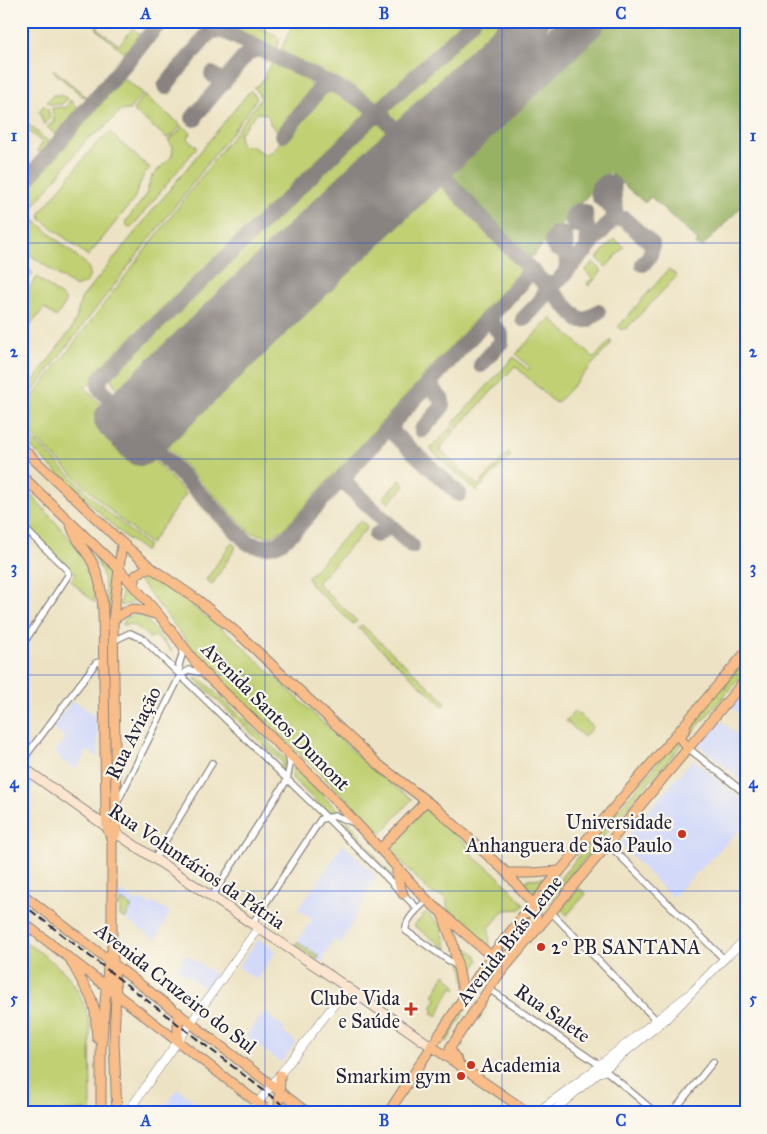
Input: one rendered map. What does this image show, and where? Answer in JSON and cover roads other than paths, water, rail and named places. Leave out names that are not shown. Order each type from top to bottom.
[{"type":"main road","name":"Avenida Santos Dumont","points":[[21,446],[122,543],[153,569],[198,600],[242,637],[368,754],[426,801],[507,872],[534,904]]},
{"type":"main road","name":"Avenida Santos Dumont","points":[[22,476],[119,569],[159,615],[204,673],[323,787],[427,900],[491,956]]},
{"type":"main road","points":[[71,522],[73,531],[92,561],[100,579],[104,611],[106,827],[114,837]]},
{"type":"main road","points":[[101,1113],[100,1048],[105,985],[112,948],[116,805],[113,620],[122,543]]},
{"type":"main road","points":[[134,586],[136,575],[146,569],[153,569]]},
{"type":"main road","points":[[113,620],[129,609],[135,608],[159,615]]},
{"type":"main road","name":"Avenida Brás Leme","points":[[388,1113],[491,956],[560,871],[746,652]]},
{"type":"main road","name":"Avenida Brás Leme","points":[[459,1065],[458,1059],[450,1048],[489,988],[746,679]]},
{"type":"main road","points":[[688,748],[682,742],[680,735],[691,723],[690,717]]},
{"type":"main road","points":[[662,751],[670,751],[674,755],[668,772]]},
{"type":"main road","name":"Rua Voluntários da Pátria","points":[[21,766],[106,827]]},
{"type":"main road","points":[[380,849],[426,801]]},
{"type":"main road","name":"Rua Voluntários da Pátria","points":[[114,837],[155,858],[345,990],[356,993],[528,1112]]},
{"type":"main road","points":[[398,868],[397,878],[402,894]]},
{"type":"main road","points":[[507,872],[560,871]]},
{"type":"main road","name":"Avenida Cruzeiro do Sul","points":[[21,893],[308,1113]]},
{"type":"main road","points":[[526,942],[524,936],[536,917],[534,904]]},
{"type":"main road","points":[[442,914],[451,935],[464,996]]},
{"type":"main road","name":"Avenida Cruzeiro do Sul","points":[[21,921],[271,1113]]},
{"type":"main road","points":[[491,956],[497,958],[518,951]]},
{"type":"main road","points":[[68,957],[91,998],[95,1011],[100,1048]]},
{"type":"main road","points":[[111,961],[116,993],[114,1041],[116,1113]]},
{"type":"main road","points":[[178,1012],[178,1041]]},
{"type":"main road","points":[[279,1113],[276,1088],[280,1075]]},
{"type":"street","points":[[21,525],[69,574],[21,647]]},
{"type":"street","name":"Avenida Santos Dumont","points":[[113,641],[130,633],[143,639],[326,817],[418,910]]},
{"type":"street","name":"Rua Aviação","points":[[116,805],[180,676],[180,665],[184,648]]},
{"type":"street","points":[[21,762],[96,663],[103,660]]},
{"type":"street","name":"Rua Aviação","points":[[180,676],[189,670],[204,673]]},
{"type":"street","points":[[688,748],[746,794]]},
{"type":"street","points":[[212,896],[287,780],[290,764],[288,753]]},
{"type":"street","points":[[155,858],[212,763]]},
{"type":"street","points":[[127,1113],[255,926],[316,825],[321,819],[336,816],[346,818],[359,826]]},
{"type":"street","points":[[608,844],[724,959]]},
{"type":"street","points":[[427,900],[406,923],[406,931],[458,967]]},
{"type":"street","points":[[551,912],[658,1022]]},
{"type":"street","points":[[552,1113],[601,1068],[692,992],[746,939]]},
{"type":"street","name":"Rua Salete","points":[[489,988],[601,1068],[656,1113]]},
{"type":"street","points":[[280,1075],[345,990]]},
{"type":"street","points":[[672,1113],[713,1062]]},
{"type":"street","points":[[528,1112],[540,1110],[601,1068]]},
{"type":"street","points":[[250,1113],[258,1103],[276,1088]]},
{"type":"waterway","points":[[678,28],[680,21]]},
{"type":"railway","points":[[21,903],[293,1113]]},
{"type":"place","name":"Universidade Anhanguera de São Paulo","points":[[682,834]]},
{"type":"place","name":"2º PB SANTANA","points":[[541,947]]},
{"type":"place","name":"Clube Vida e Saúde","points":[[411,1009]]},
{"type":"place","name":"Academia","points":[[471,1065]]},
{"type":"place","name":"Smarkim gym","points":[[461,1076]]}]
